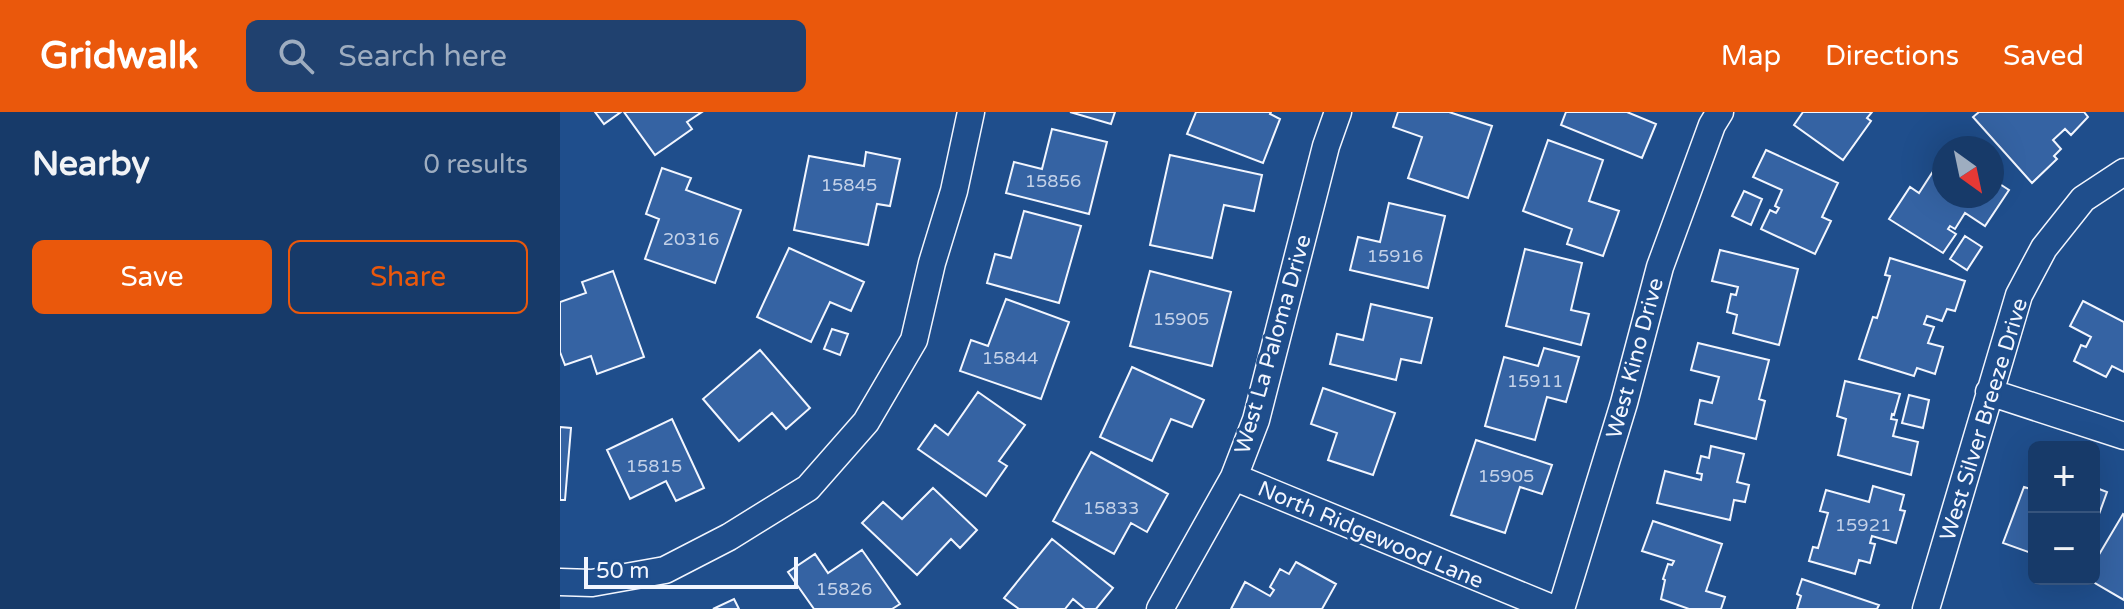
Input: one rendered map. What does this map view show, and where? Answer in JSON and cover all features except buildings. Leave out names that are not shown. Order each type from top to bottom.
[{"type":"street","points":[[560,582],[592,583],[665,570],[729,537],[808,488],[866,422],[914,340],[932,263],[954,191],[971,112]]},
{"type":"street","name":"West La Paloma Drive","points":[[1160,609],[1234,477],[1256,420],[1326,146],[1338,112]]},
{"type":"street","name":"West Kino Drive","points":[[1561,609],[1624,403],[1660,267],[1712,125],[1720,112]]},
{"type":"street","name":"West Silver Breeze Drive","points":[[1926,609],[2019,295],[2044,248],[2083,199],[2124,172]]},
{"type":"street","points":[[1989,392],[2124,436]]},
{"type":"street","name":"North Ridgewood Lane","points":[[1234,477],[1554,609]]}]
